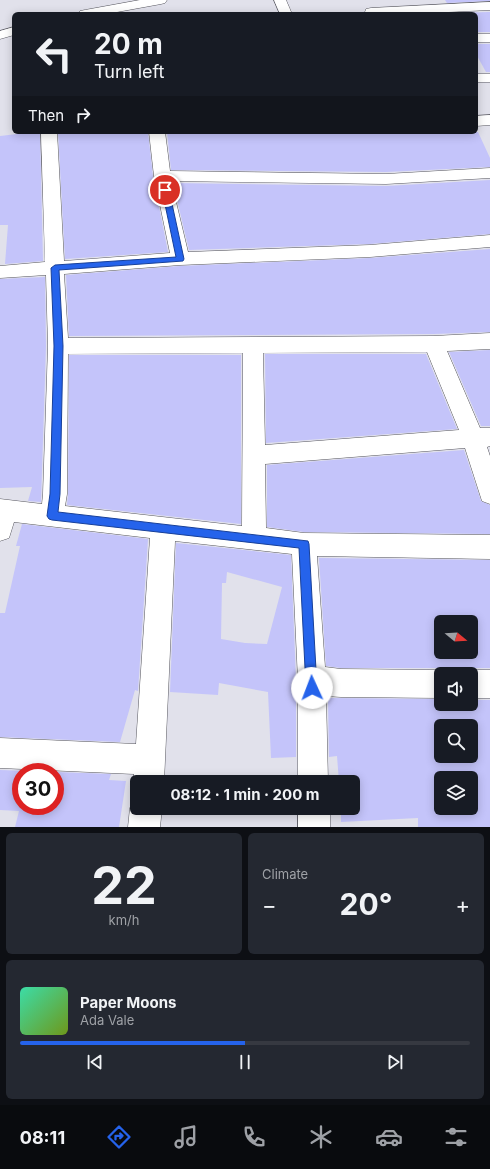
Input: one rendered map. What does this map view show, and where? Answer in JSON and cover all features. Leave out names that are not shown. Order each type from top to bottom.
[{"type":"street","points":[[96,12],[161,0]]},
{"type":"street","points":[[280,0],[285,12]]},
{"type":"street","points":[[365,0],[371,12]]},
{"type":"street","points":[[388,12],[490,6]]},
{"type":"street","points":[[0,35],[12,32]]},
{"type":"street","points":[[478,38],[490,38]]},
{"type":"street","points":[[478,78],[490,78]]},
{"type":"street","points":[[478,120],[490,120]]},
{"type":"street","points":[[49,134],[58,346],[55,494],[52,516]]},
{"type":"street","points":[[157,134],[162,176],[180,259]]},
{"type":"street","points":[[162,176],[386,179],[490,174]]},
{"type":"street","points":[[0,272],[180,259],[370,251],[490,241]]},
{"type":"street","points":[[58,346],[434,344],[490,341]]},
{"type":"street","points":[[434,344],[481,437],[490,494]]},
{"type":"street","points":[[253,345],[254,540]]},
{"type":"street","points":[[254,455],[481,437]]},
{"type":"street","points":[[2,517],[52,516],[254,540],[304,544],[490,547]]},
{"type":"street","points":[[0,753],[150,771],[163,529]]},
{"type":"street","points":[[304,544],[312,680],[313,775]]},
{"type":"street","points":[[312,680],[341,683],[434,684]]},
{"type":"street","points":[[478,684],[490,684]]},
{"type":"street","points":[[144,827],[145,815]]},
{"type":"street","points":[[314,815],[314,827]]},
{"type":"building","points":[[445,0],[490,0],[490,1],[447,3]]},
{"type":"building","points":[[478,12],[490,12],[490,32],[478,32]]},
{"type":"building","points":[[478,44],[490,44],[490,72],[486,72],[478,58]]},
{"type":"building","points":[[478,132],[490,158],[490,167],[386,172],[171,170],[167,134],[478,134]]},
{"type":"building","points":[[40,134],[43,261],[5,264],[8,225],[0,225],[0,136]]},
{"type":"building","points":[[58,134],[148,134],[153,176],[168,252],[65,259]]},
{"type":"building","points":[[490,180],[490,234],[370,244],[189,250],[173,183],[386,186]]},
{"type":"building","points":[[490,249],[490,332],[434,334],[69,336],[66,275],[180,266],[370,258]]},
{"type":"building","points":[[45,277],[46,346],[41,502],[28,501],[32,487],[0,488],[0,279]]},
{"type":"building","points":[[490,350],[490,426],[481,426],[449,352]]},
{"type":"building","points":[[265,354],[426,354],[457,429],[266,443]]},
{"type":"building","points":[[69,355],[241,355],[241,524],[67,505]]},
{"type":"building","points":[[464,450],[481,501],[490,505],[490,534],[304,532],[267,527],[267,465]]},
{"type":"building","points":[[22,524],[148,539],[138,691],[135,690],[120,742],[0,737],[0,613],[5,613],[20,546],[16,546]]},
{"type":"building","points":[[176,543],[291,555],[296,680],[296,757],[271,758],[268,692],[219,683],[218,695],[170,692]],"holes":[[[227,572],[282,587],[267,644],[245,643],[221,639],[222,583],[226,583]]]},
{"type":"building","points":[[319,558],[490,560],[490,668],[341,668],[326,666]]},
{"type":"building","points":[[328,698],[434,699],[434,711],[478,711],[478,700],[490,700],[490,827],[418,827],[418,818],[341,822],[341,815],[360,815],[360,775],[338,775],[337,756],[329,757]]},
{"type":"building","points":[[0,770],[12,770],[12,811],[0,810]]},
{"type":"building","points":[[64,772],[111,774],[109,780],[126,781],[119,827],[15,827],[18,815],[64,815]]},
{"type":"route","points":[[165,190],[180,259],[55,268],[58,346],[55,494],[52,516],[254,540],[304,544],[312,688]]}]
